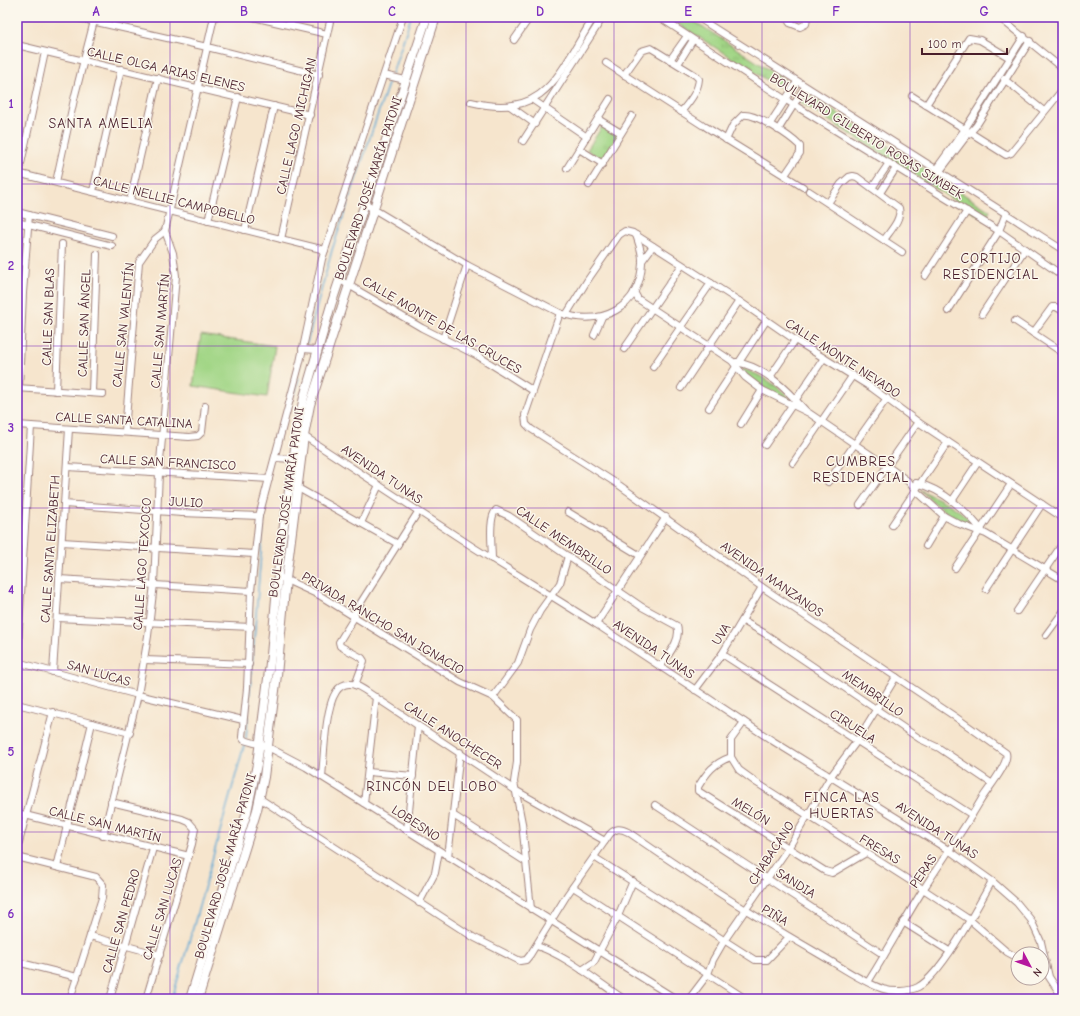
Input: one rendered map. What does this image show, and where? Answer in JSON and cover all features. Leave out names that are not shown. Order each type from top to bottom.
[{"type":"main road","name":"BOULEVARD JOSÉ MARÍA PATONI","points":[[190,999],[247,812],[265,746],[277,577],[281,544],[302,403],[314,350],[340,280],[427,17]]},
{"type":"main road","name":"BOULEVARD JOSÉ MARÍA PATONI","points":[[198,999],[259,798],[265,746],[280,647],[286,579],[304,436],[314,392],[436,17]]},
{"type":"main road","points":[[281,544],[290,545]]},
{"type":"street","points":[[74,17],[94,20],[319,75]]},
{"type":"street","points":[[165,231],[214,17]]},
{"type":"street","points":[[254,17],[327,34]]},
{"type":"street","points":[[290,26],[292,17]]},
{"type":"street","name":"CALLE LAGO MICHIGAN","points":[[281,239],[331,17]]},
{"type":"street","points":[[243,720],[249,664],[251,591],[259,516],[276,458],[325,250],[388,76],[403,17]]},
{"type":"street","points":[[514,40],[530,17]]},
{"type":"street","points":[[471,102],[487,106],[510,106],[533,100],[550,85],[594,17]]},
{"type":"street","name":"BOULEVARD GILBERTO ROSAS SIMBEK","points":[[659,17],[786,100],[999,231],[1063,276]]},
{"type":"street","name":"BOULEVARD GILBERTO ROSAS SIMBEK","points":[[697,17],[1063,250]]},
{"type":"street","points":[[786,17],[795,26],[800,27],[806,24],[807,17]]},
{"type":"street","points":[[523,140],[579,56],[601,18]]},
{"type":"street","points":[[1001,19],[1024,36],[1063,69]]},
{"type":"street","points":[[56,182],[83,61],[94,20]]},
{"type":"street","points":[[670,60],[687,36]]},
{"type":"street","points":[[938,170],[1024,36]]},
{"type":"street","points":[[926,105],[969,38],[980,40],[1010,58]]},
{"type":"street","points":[[678,64],[693,40]]},
{"type":"street","points":[[938,170],[970,133],[1006,80],[1030,41]]},
{"type":"street","name":"CALLE OLGA ARIAS ELENES","points":[[17,45],[198,87],[310,115]]},
{"type":"street","points":[[624,75],[641,51],[646,48],[651,48],[678,64],[698,79],[693,95],[681,112]]},
{"type":"street","points":[[572,51],[579,56]]},
{"type":"street","points":[[18,173],[44,52]]},
{"type":"street","points":[[606,63],[681,112],[803,187]]},
{"type":"street","points":[[93,191],[121,69]]},
{"type":"street","points":[[388,76],[405,80]]},
{"type":"street","points":[[999,76],[1006,80],[1044,112]]},
{"type":"street","points":[[130,201],[158,78]]},
{"type":"street","points":[[769,125],[797,82]]},
{"type":"street","points":[[778,130],[805,87]]},
{"type":"street","points":[[912,96],[1001,153],[1010,154],[1063,89]]},
{"type":"street","points":[[208,221],[238,97]]},
{"type":"street","points":[[567,168],[610,99]]},
{"type":"street","points":[[533,100],[587,137]]},
{"type":"street","points":[[245,230],[274,106]]},
{"type":"street","points":[[510,106],[535,124]]},
{"type":"street","points":[[726,140],[733,125],[743,114],[753,116],[778,130],[797,142],[801,148],[785,175]]},
{"type":"street","points":[[589,185],[632,116]]},
{"type":"street","points":[[598,119],[621,133]]},
{"type":"street","points":[[579,150],[603,164]]},
{"type":"street","points":[[872,188],[889,163]]},
{"type":"street","points":[[880,193],[896,168]]},
{"type":"street","name":"CALLE NELLIE CAMPOBELLO","points":[[18,173],[325,250]]},
{"type":"street","points":[[828,203],[841,184],[849,177],[857,177],[895,204],[900,212],[895,224],[884,240]]},
{"type":"street","points":[[809,191],[902,252]]},
{"type":"street","points":[[365,204],[467,265],[563,314],[587,319],[602,317],[616,310],[634,292],[639,279],[642,261],[636,235]]},
{"type":"street","points":[[925,276],[967,211]]},
{"type":"street","points":[[17,212],[112,236]]},
{"type":"street","points":[[948,311],[999,231],[1006,213]]},
{"type":"street","points":[[29,215],[18,388],[104,394]]},
{"type":"street","points":[[17,222],[112,246]]},
{"type":"street","name":"CALLE SAN VALENTÍN","points":[[125,431],[139,262],[155,239],[165,231]]},
{"type":"street","name":"CALLE SAN MARTÍN","points":[[163,434],[176,276],[174,252],[165,231]]},
{"type":"street","name":"CALLE MONTE NEVADO","points":[[563,314],[619,235],[625,231],[629,232],[739,301],[794,340],[887,398],[918,422],[1063,518]]},
{"type":"street","name":"CALLE SAN BLAS","points":[[56,390],[62,244]]},
{"type":"street","points":[[642,261],[653,246]]},
{"type":"street","points":[[982,314],[1025,249]]},
{"type":"street","name":"CALLE SAN ÁNGEL","points":[[92,392],[98,254]]},
{"type":"street","points":[[443,339],[467,265]]},
{"type":"street","points":[[624,349],[682,265]]},
{"type":"street","name":"CALLE MONTE DE LAS CRUCES","points":[[340,280],[443,339],[492,364],[532,390]]},
{"type":"street","points":[[653,367],[711,283]]},
{"type":"street","points":[[634,292],[638,299],[652,309],[735,364],[745,377],[762,390],[794,403]]},
{"type":"street","points":[[629,298],[638,299]]},
{"type":"street","points":[[681,388],[739,301]]},
{"type":"street","points":[[1033,333],[1052,307],[1056,307],[1063,311]]},
{"type":"street","points":[[532,390],[563,314]]},
{"type":"street","points":[[594,335],[602,317]]},
{"type":"street","points":[[709,408],[735,364],[766,320]]},
{"type":"street","points":[[1015,321],[1063,353]]},
{"type":"street","points":[[770,377],[794,340]]},
{"type":"street","points":[[302,349],[314,350]]},
{"type":"street","points":[[765,444],[824,358]]},
{"type":"street","points":[[735,364],[750,366],[770,377],[794,403],[809,414],[917,487],[952,501],[973,518],[982,532]]},
{"type":"street","points":[[793,463],[853,376]]},
{"type":"street","name":"AVENIDA MANZANOS","points":[[532,390],[525,415],[526,424],[544,438],[619,485],[666,517],[762,587],[896,677],[1006,754]]},
{"type":"street","points":[[741,424],[762,390]]},
{"type":"street","points":[[828,482],[887,398]]},
{"type":"street","name":"CALLE SANTA CATALINA","points":[[17,425],[125,431],[189,437],[200,434],[204,429],[205,406]]},
{"type":"street","points":[[860,505],[918,422]]},
{"type":"street","points":[[31,426],[17,662],[53,672]]},
{"type":"street","name":"CALLE SANTA ELIZABETH","points":[[53,672],[69,428]]},
{"type":"street","name":"CALLE LAGO TEXCOCO","points":[[103,836],[130,733],[145,660],[154,584],[159,473],[163,434]]},
{"type":"street","name":"AVENIDA TUNAS","points":[[304,436],[418,512],[551,595],[744,722],[950,851],[992,881],[1018,903],[1031,920],[1041,946]]},
{"type":"street","points":[[892,525],[948,442]]},
{"type":"street","points":[[276,458],[293,459]]},
{"type":"street","points":[[952,501],[978,462]]},
{"type":"street","name":"CALLE SAN FRANCISCO","points":[[67,467],[269,479]]},
{"type":"street","points":[[955,568],[982,532],[1011,484]]},
{"type":"street","points":[[361,523],[379,485]]},
{"type":"street","points":[[917,487],[944,516],[982,532],[1063,580]]},
{"type":"street","points":[[298,488],[398,544]]},
{"type":"street","name":"JULIO","points":[[64,504],[158,511],[259,516]]},
{"type":"street","points":[[986,589],[1042,504]]},
{"type":"street","name":"CALLE MEMBRILLO","points":[[492,559],[491,524],[493,514],[496,510],[509,516],[618,589]]},
{"type":"street","points":[[322,777],[328,722],[334,696],[336,691],[344,685],[355,685],[364,661],[362,658],[340,646],[339,642],[354,615],[418,512]]},
{"type":"street","points":[[568,512],[639,555]]},
{"type":"street","points":[[926,546],[944,516]]},
{"type":"street","points":[[596,624],[639,555],[666,517]]},
{"type":"street","points":[[17,542],[24,543]]},
{"type":"street","points":[[62,542],[254,554]]},
{"type":"street","points":[[1017,612],[1063,543]]},
{"type":"street","points":[[530,909],[522,823],[514,782],[517,762],[517,720],[493,697],[518,663],[530,630],[560,583],[568,556]]},
{"type":"street","name":"PRIVADA RANCHO SAN IGNACIO","points":[[277,577],[286,579],[309,590],[354,615],[478,691],[493,697]]},
{"type":"street","points":[[59,579],[251,591]]},
{"type":"street","name":"UVA","points":[[695,690],[722,654],[762,587]]},
{"type":"street","points":[[618,589],[648,610],[677,626],[679,634],[677,639],[660,667]]},
{"type":"street","points":[[1046,635],[1063,612]]},
{"type":"street","points":[[57,618],[251,627]]},
{"type":"street","name":"MEMBRILLO","points":[[742,621],[764,633],[876,709],[991,783]]},
{"type":"street","name":"CIRUELA","points":[[722,654],[972,815]]},
{"type":"street","points":[[145,660],[249,664]]},
{"type":"street","name":"SAN LUCAS","points":[[53,672],[138,696],[243,720]]},
{"type":"street","name":"CHABACANO","points":[[689,999],[708,974],[713,960],[724,941],[789,847],[830,776],[856,741],[896,677]]},
{"type":"street","name":"CALLE ANOCHECER","points":[[355,685],[460,752],[515,790],[605,841]]},
{"type":"street","points":[[364,803],[376,697]]},
{"type":"street","points":[[17,704],[53,712],[130,733]]},
{"type":"street","points":[[17,850],[53,712]]},
{"type":"street","name":"LOBESNO","points":[[243,720],[241,735],[247,741],[265,746],[322,777],[530,909],[600,950],[676,999]]},
{"type":"street","points":[[730,757],[731,740],[744,722]]},
{"type":"street","points":[[56,867],[92,723]]},
{"type":"street","points":[[407,830],[418,726]]},
{"type":"street","points":[[448,857],[460,752]]},
{"type":"street","name":"PERAS","points":[[868,982],[923,889],[950,851],[991,783],[1006,764],[1008,758],[1006,754]]},
{"type":"street","name":"MELÓN","points":[[730,757],[717,762],[711,768],[698,787],[700,792],[789,847],[818,868],[832,873],[866,853]]},
{"type":"street","name":"FRESAS","points":[[730,757],[739,770],[747,776],[807,817],[970,920],[1010,954]]},
{"type":"street","points":[[368,772],[413,776]]},
{"type":"street","points":[[259,798],[419,903],[484,944],[517,961],[526,960],[537,946],[551,920],[605,841]]},
{"type":"street","name":"CALLE SAN LUCAS","points":[[111,802],[182,819],[193,825],[194,834],[189,856],[146,999]]},
{"type":"street","name":"SANDIA","points":[[655,805],[884,955]]},
{"type":"street","name":"CALLE SAN MARTÍN","points":[[17,813],[103,836],[189,856]]},
{"type":"street","points":[[453,815],[526,862]]},
{"type":"street","name":"PIÑA","points":[[605,841],[614,829],[622,830],[789,936],[868,982],[890,991],[918,987],[934,972],[970,920],[992,881]]},
{"type":"street","name":"CALLE SAN PEDRO","points":[[110,999],[153,848]]},
{"type":"street","points":[[419,903],[435,873],[440,851]]},
{"type":"street","points":[[594,856],[750,957],[760,961],[766,960],[772,956],[789,936]]},
{"type":"street","points":[[17,857],[96,877],[103,885],[102,898],[70,999]]},
{"type":"street","points":[[582,970],[592,964],[618,916],[633,881]]},
{"type":"street","points":[[573,887],[746,999]]},
{"type":"street","points":[[903,922],[949,952]]},
{"type":"street","points":[[90,936],[160,955]]},
{"type":"street","points":[[537,946],[549,950],[582,970],[624,999]]},
{"type":"street","points":[[17,962],[77,977]]},
{"type":"street","name":"AVENIDA TUNAS","points":[[1050,980],[1063,998]]},
{"type":"green space","points":[[667,17],[688,17],[789,83],[786,90],[768,81]]},
{"type":"green space","points":[[806,93],[990,211],[985,220],[800,102]]},
{"type":"green space","points":[[603,125],[619,135],[602,160],[587,150]]},
{"type":"green space","points":[[201,335],[275,346],[267,397],[193,386]]},
{"type":"green space","points":[[740,368],[764,378],[782,391],[794,403],[765,389],[752,380]]},
{"type":"green space","points":[[920,490],[951,506],[964,515],[978,528],[960,521],[934,503]]},
{"type":"waterway","points":[[392,74],[411,17]]},
{"type":"waterway","points":[[307,343],[332,250],[390,78]]},
{"type":"waterway","points":[[295,393],[299,378]]},
{"type":"waterway","points":[[246,739],[265,503]]},
{"type":"waterway","points":[[172,999],[245,742]]},
{"type":"district","name":"SANTA AMELIA","points":[[101,123]]},
{"type":"district","name":"CORTIJO RESIDENCIAL","points":[[991,266]]},
{"type":"district","name":"CUMBRES RESIDENCIAL","points":[[861,470]]},
{"type":"district","name":"RINCÓN DEL LOBO","points":[[432,786]]},
{"type":"district","name":"FINCA LAS HUERTAS","points":[[842,806]]}]
